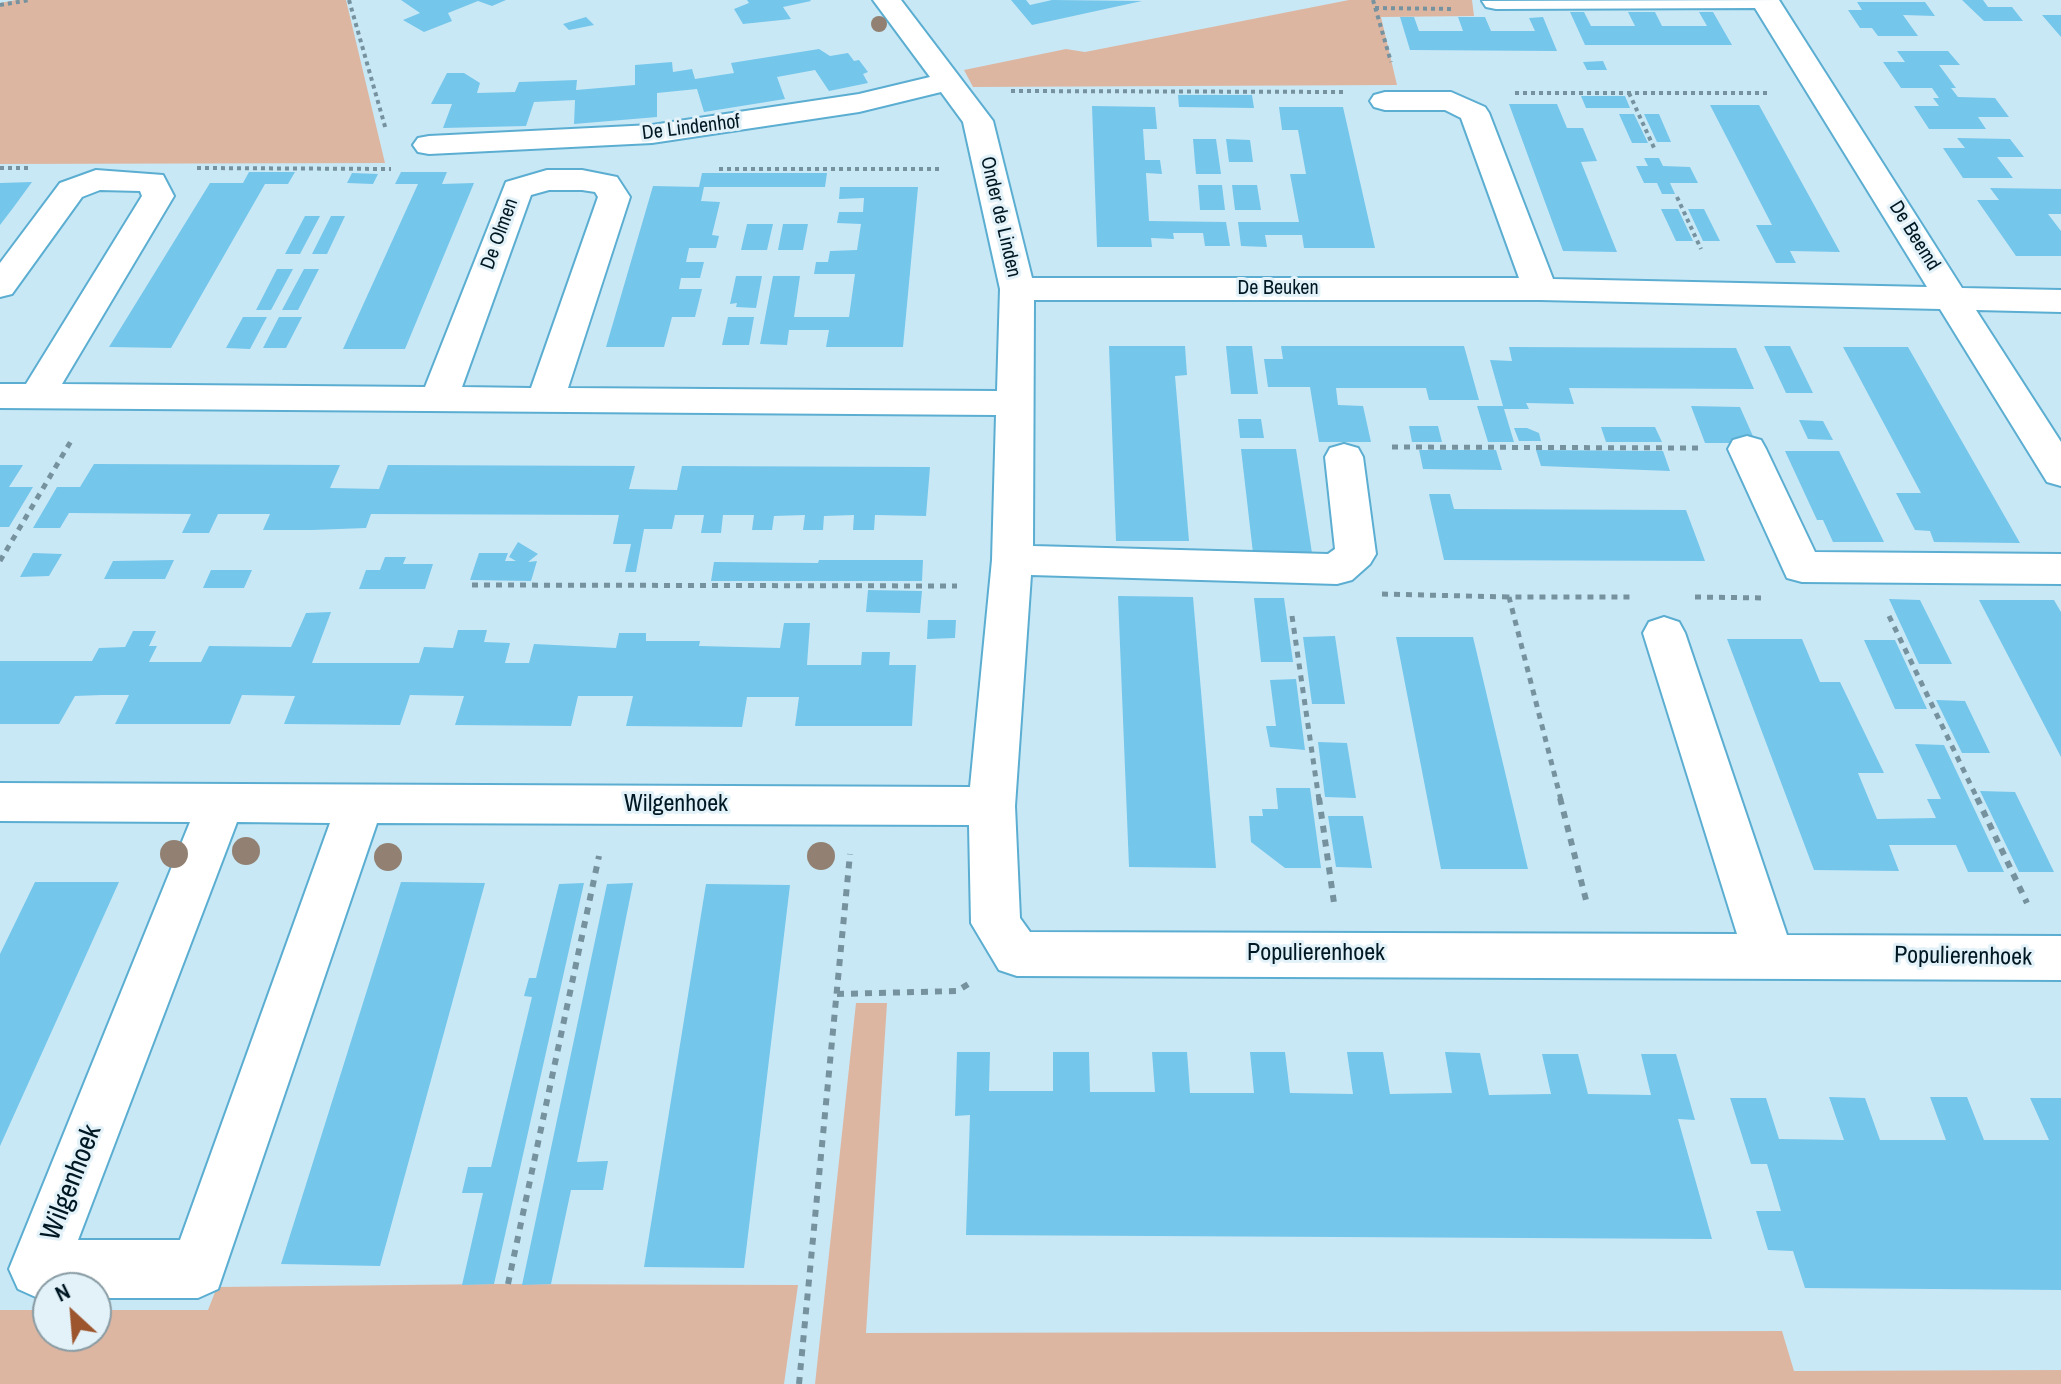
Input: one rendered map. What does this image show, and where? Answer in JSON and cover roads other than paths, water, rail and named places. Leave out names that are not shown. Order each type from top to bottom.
[{"type":"street","name":"Onder de Linden","points":[[887,0],[978,121],[1017,289],[1012,403],[1011,573],[992,806]]},
{"type":"street","name":"De Beemd","points":[[1496,1],[1764,0],[2061,473]]},
{"type":"street","name":"De Lindenhof","points":[[429,145],[667,132],[844,106],[952,86]]},
{"type":"street","points":[[1393,101],[1451,101],[1474,113],[1540,289]]},
{"type":"street","points":[[0,287],[71,190],[96,180],[152,182],[158,196],[37,396]]},
{"type":"street","name":"De Olmen","points":[[440,397],[517,189],[547,180],[606,184],[614,197],[546,397]]},
{"type":"street","name":"De Beuken","points":[[1017,289],[1540,289],[1952,299]]},
{"type":"street","points":[[1952,299],[2061,301]]},
{"type":"street","points":[[0,396],[546,397],[1012,403]]},
{"type":"street","points":[[1747,449],[1802,567],[2061,569]]},
{"type":"street","points":[[1011,573],[1285,567],[1337,569],[1356,554],[1344,457]]},
{"type":"street","points":[[1664,609],[1769,955]]},
{"type":"street","name":"Wilgenhoek","points":[[0,802],[992,806]]},
{"type":"street","name":"Wilgenhoek","points":[[221,802],[38,1269],[198,1269],[360,803]]},
{"type":"street","name":"Populierenhoek","points":[[992,806],[996,923],[1017,954],[2057,958]]}]
